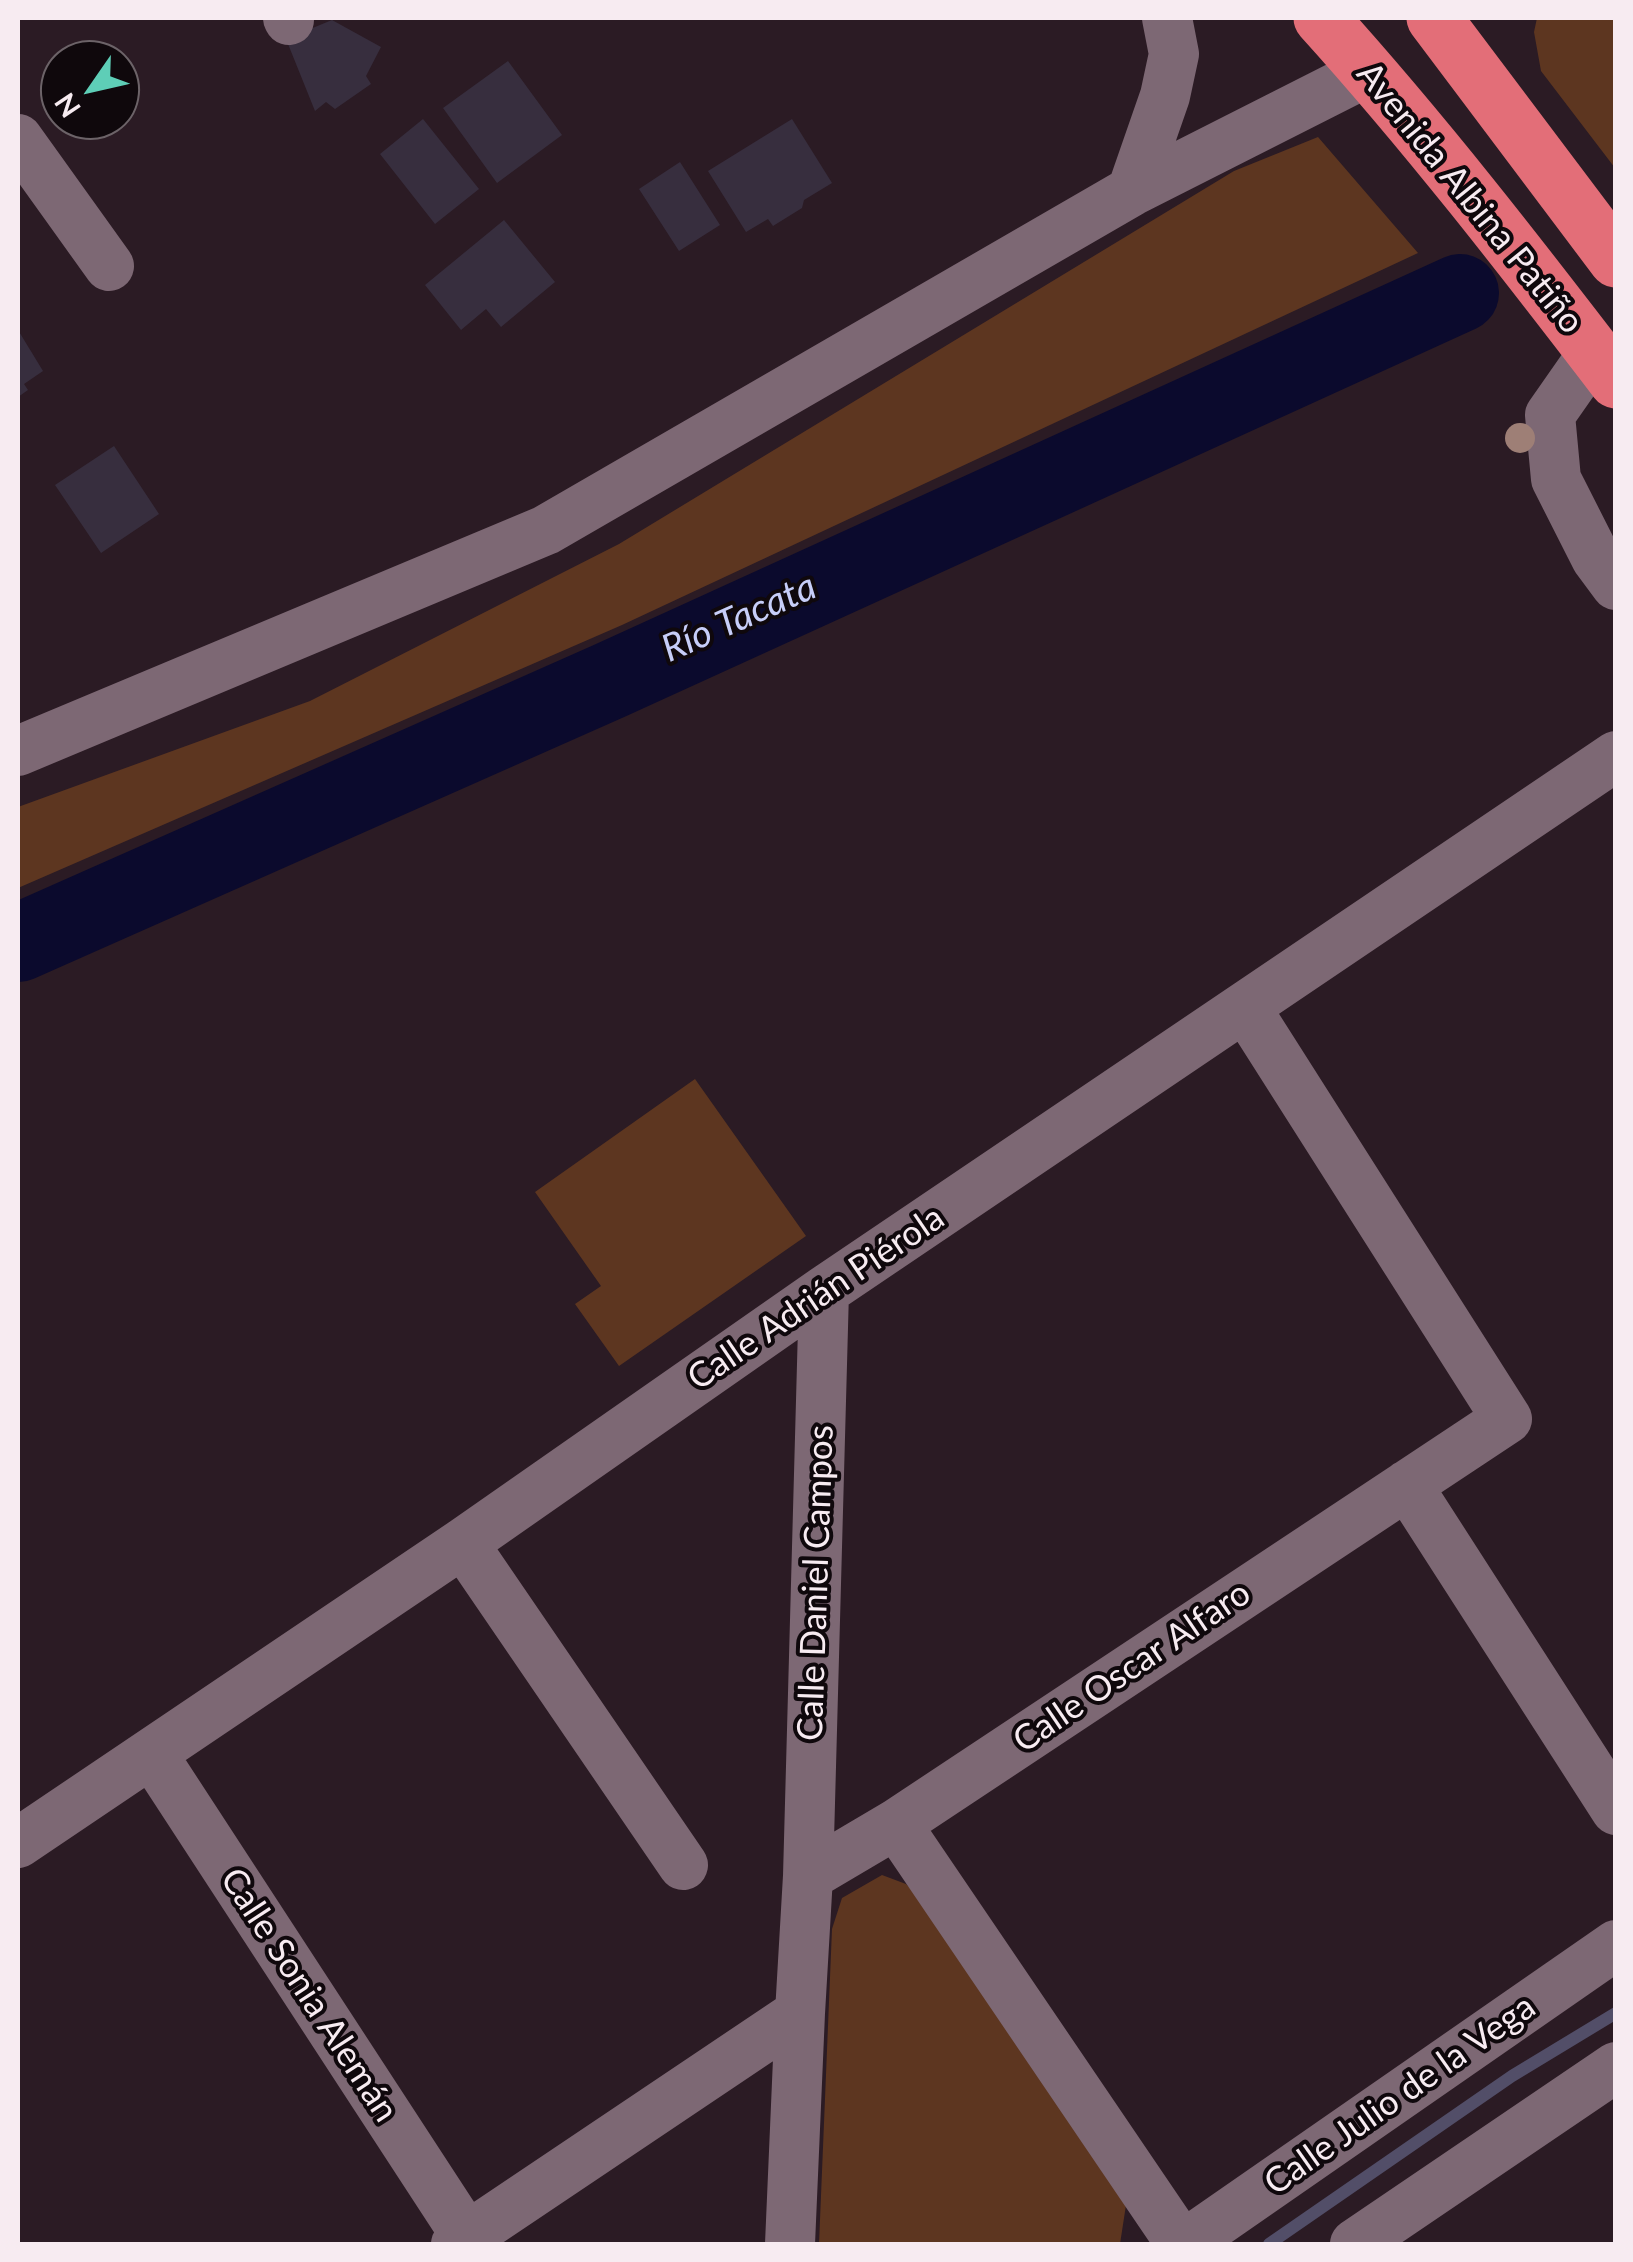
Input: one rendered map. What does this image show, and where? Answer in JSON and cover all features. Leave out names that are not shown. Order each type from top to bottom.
[{"type":"highway","name":"Avenida Albina Patiño","points":[[1321,18],[1508,240],[1605,366]]},
{"type":"highway","points":[[1434,18],[1616,260]]},
{"type":"street","points":[[1132,191],[1174,54],[1167,18]]},
{"type":"street","points":[[18,751],[546,530],[1132,191],[1369,71]]},
{"type":"street","points":[[18,139],[109,266]]},
{"type":"street","points":[[1605,366],[1550,414],[1556,480],[1596,558],[1616,585]]},
{"type":"street","name":"Calle Adrián Piérola","points":[[18,1843],[464,1543],[824,1290],[1616,756]]},
{"type":"street","name":"Calle Oscar Alfaro","points":[[808,1876],[896,1824],[1507,1419],[1246,1007]]},
{"type":"street","name":"Calle Daniel Campos","points":[[808,1876],[824,1290]]},
{"type":"street","points":[[1407,1485],[1616,1810]]},
{"type":"street","points":[[464,1543],[684,1865]]},
{"type":"street","name":"Calle Sonia Alemán","points":[[152,1754],[461,2241]]},
{"type":"street","points":[[896,1824],[1183,2244]]},
{"type":"street","points":[[790,2244],[808,1876]]},
{"type":"street","name":"Calle Julio de la Vega","points":[[1183,2244],[1616,1945]]},
{"type":"street","points":[[461,2241],[800,2013]]},
{"type":"street","points":[[1355,2244],[1616,2068]]},
{"type":"shaded area","points":[[1537,18],[1615,18],[1615,168],[1541,71],[1534,32]]},
{"type":"shaded area","points":[[1318,137],[1418,253],[622,625],[18,888],[18,807],[310,701],[619,544],[1234,171]]},
{"type":"shaded area","points":[[695,1079],[806,1236],[619,1366],[575,1304],[601,1286],[535,1192]]},
{"type":"shaded area","points":[[882,1875],[906,1884],[937,1915],[1126,2205],[1120,2244],[819,2244],[832,1929],[842,1898]]},
{"type":"building","points":[[332,20],[381,47],[366,76],[371,84],[335,109],[326,102],[315,111],[286,39]]},
{"type":"building","points":[[508,61],[562,135],[497,183],[443,108]]},
{"type":"building","points":[[423,119],[479,189],[435,224],[380,154]]},
{"type":"building","points":[[792,119],[832,183],[773,226],[768,219],[746,232],[708,171]]},
{"type":"building","points":[[680,162],[720,225],[679,251],[639,189]]},
{"type":"building","points":[[504,220],[555,282],[501,327],[486,309],[461,330],[425,285]]},
{"type":"building","points":[[18,330],[43,371],[24,384],[28,390],[18,397]]},
{"type":"building","points":[[114,446],[159,514],[101,553],[55,485]]},
{"type":"waterway","name":"Río Tacata","points":[[18,943],[609,681],[1460,293]]},
{"type":"waterway","points":[[1269,2244],[1512,2076],[1616,2013]]}]
